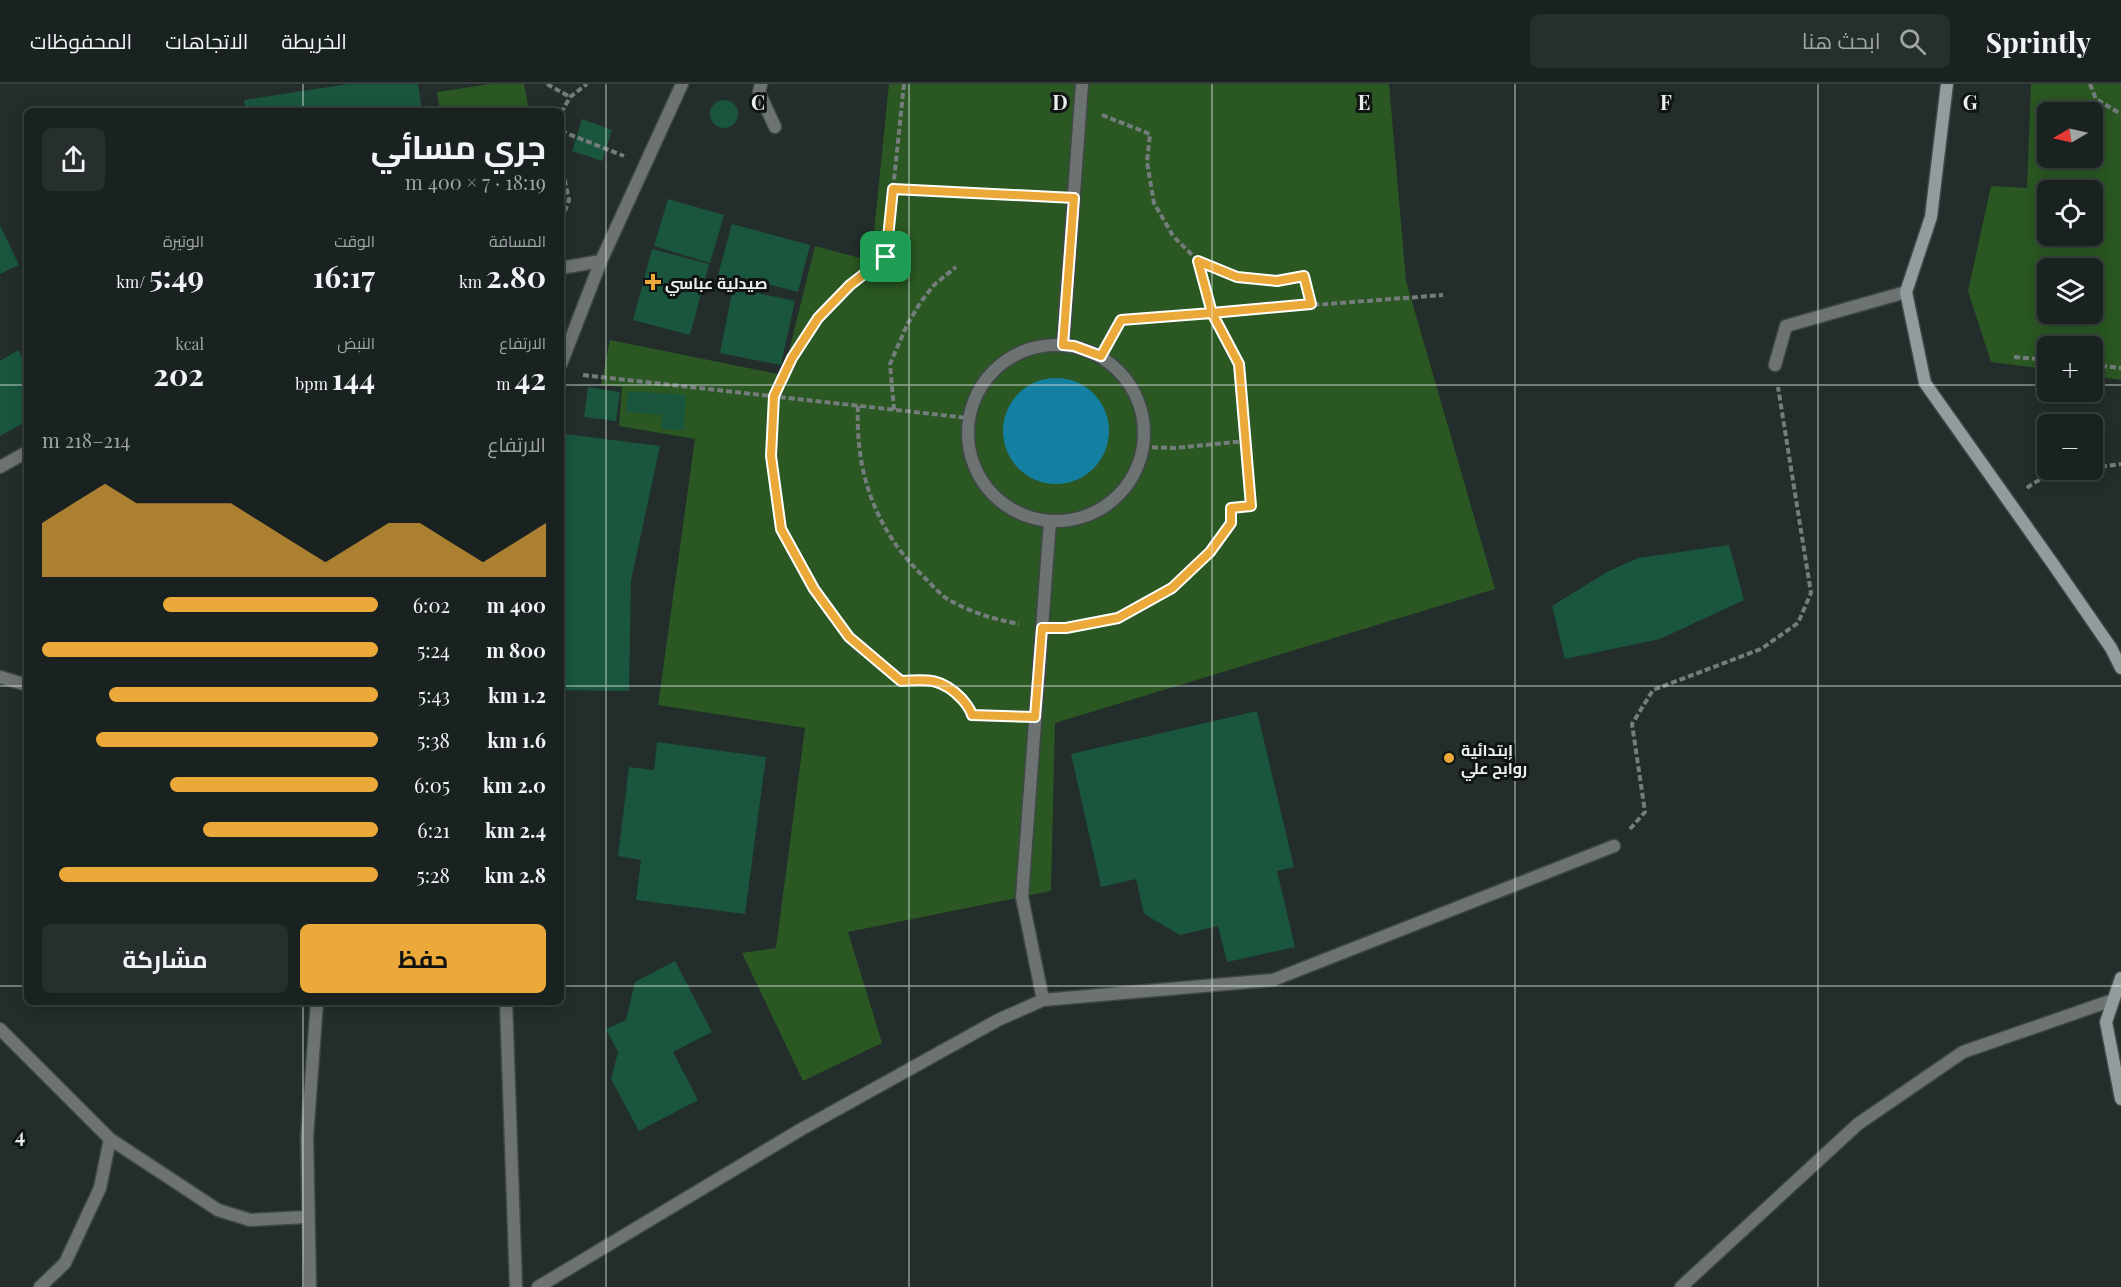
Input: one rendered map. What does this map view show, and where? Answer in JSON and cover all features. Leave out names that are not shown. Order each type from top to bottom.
[{"type":"main road","points":[[1947,84],[1931,218],[1906,292],[1925,383],[2111,648],[2121,668]]},
{"type":"main road","points":[[2121,978],[2106,1022],[2121,1099]]},
{"type":"street","points":[[564,356],[601,261],[681,84]]},
{"type":"street","points":[[761,84],[759,92],[775,127]]},
{"type":"street","points":[[1063,345],[1082,84]]},
{"type":"street","points":[[564,267],[601,261]]},
{"type":"street","points":[[1775,365],[1786,326],[1906,292]]},
{"type":"street","points":[[1046,344],[1074,346],[1101,356],[1123,375],[1138,399],[1144,427],[1143,447],[1130,483],[1108,506],[1080,519],[1050,521],[1020,515],[995,498],[976,474],[968,446],[968,418],[977,391],[994,368],[1018,352],[1046,344]]},
{"type":"street","points":[[0,467],[24,454]]},
{"type":"street","points":[[1043,1000],[1022,897],[1050,521]]},
{"type":"street","points":[[0,677],[24,683]]},
{"type":"street","points":[[538,1287],[800,1130],[998,1020],[1043,1000],[1273,980],[1614,846]]},
{"type":"street","points":[[1681,1287],[1858,1125],[1963,1052],[2113,1000]]},
{"type":"street","points":[[310,1287],[307,1137],[316,1005]]},
{"type":"street","points":[[506,1005],[516,1287]]},
{"type":"street","points":[[0,1029],[110,1139],[218,1210],[250,1220],[307,1217]]},
{"type":"street","points":[[40,1287],[65,1263],[100,1188],[110,1139]]},
{"type":"path","points":[[547,84],[570,97]]},
{"type":"path","points":[[564,108],[570,97],[587,84]]},
{"type":"path","points":[[904,84],[886,257],[850,285],[818,318],[792,358],[774,396],[771,456],[781,529],[814,589],[849,637],[901,681],[938,681],[954,690],[970,708],[972,715],[1035,717]]},
{"type":"path","points":[[2090,84],[2096,99],[2121,114]]},
{"type":"path","points":[[1080,115],[1102,115],[1150,134],[1147,162],[1154,202],[1173,236],[1198,261],[1237,277],[1277,281],[1304,276],[1311,304]]},
{"type":"path","points":[[564,132],[645,165]]},
{"type":"path","points":[[564,176],[569,200],[564,214]]},
{"type":"path","points":[[893,189],[1074,198]]},
{"type":"path","points":[[858,405],[857,433],[864,478],[880,519],[904,558],[945,597],[986,618],[1042,628],[1066,628],[1118,618],[1172,588],[1210,552],[1231,523],[1231,508],[1251,506],[1239,364],[1212,313],[1198,261]]},
{"type":"path","points":[[894,410],[890,364],[920,303],[934,285],[956,267]]},
{"type":"path","points":[[1101,356],[1121,320],[1443,295]]},
{"type":"path","points":[[2014,357],[2037,359]]},
{"type":"path","points":[[1614,846],[1645,812],[1632,724],[1653,690],[1761,649],[1798,623],[1811,593],[1775,365]]},
{"type":"path","points":[[2103,366],[2121,368]]},
{"type":"path","points":[[582,375],[968,418]]},
{"type":"path","points":[[1143,447],[1175,448],[1246,441]]},
{"type":"path","points":[[2103,466],[2121,464]]},
{"type":"path","points":[[2010,503],[2038,480]]},
{"type":"green space","points":[[490,84],[524,84],[528,108],[440,108],[437,92]]},
{"type":"green space","points":[[889,84],[1389,84],[1406,281],[1495,589],[1055,723],[1051,891],[848,932],[882,1043],[803,1081],[742,953],[776,948],[805,728],[658,705],[695,439],[619,426],[622,387],[601,385],[610,340],[783,375],[815,246],[871,261]]},
{"type":"green space","points":[[2031,84],[2121,84],[2121,380],[2103,377],[2103,336],[2037,336],[2037,368],[1991,362],[1968,291],[1991,186],[2027,188]]},
{"type":"water","points":[[1056,378],[1076,382],[1093,394],[1105,411],[1109,431],[1105,451],[1093,468],[1076,480],[1056,484],[1036,480],[1019,468],[1007,451],[1003,431],[1007,411],[1019,394],[1036,382]]},
{"type":"building","points":[[348,84],[418,84],[422,108],[245,108],[244,100]]},
{"type":"building","points":[[724,100],[734,104],[738,114],[734,124],[724,128],[714,124],[710,114],[714,104]]},
{"type":"building","points":[[582,119],[612,130],[602,161],[572,151]]},
{"type":"building","points":[[668,199],[724,215],[710,263],[654,246]]},
{"type":"building","points":[[732,224],[810,245],[798,292],[739,277],[737,284],[717,279]]},
{"type":"building","points":[[0,225],[19,265],[0,274]]},
{"type":"building","points":[[652,249],[709,264],[690,335],[633,320]]},
{"type":"building","points":[[733,288],[795,301],[781,365],[720,353]]},
{"type":"building","points":[[18,350],[24,360],[24,423],[0,436],[0,361]]},
{"type":"building","points":[[588,387],[620,392],[616,421],[584,417]]},
{"type":"building","points":[[628,391],[686,395],[684,430],[661,429],[663,415],[626,412]]},
{"type":"building","points":[[566,434],[660,446],[631,581],[629,691],[564,690],[564,443]]},
{"type":"building","points":[[1729,545],[1744,600],[1660,639],[1565,659],[1552,606],[1607,572],[1638,558]]},
{"type":"building","points":[[1257,711],[1294,867],[1277,871],[1295,947],[1227,962],[1218,926],[1180,935],[1144,914],[1136,879],[1101,887],[1071,754]]},
{"type":"building","points":[[657,742],[766,757],[745,914],[636,900],[641,860],[618,856],[629,767],[654,770]]},
{"type":"building","points":[[675,961],[712,1032],[673,1052],[698,1100],[639,1131],[611,1079],[618,1052],[606,1029],[626,1020],[635,982]]},
{"type":"place","name":"صيدلية عباسي","points":[[653,282]]},
{"type":"place","name":"إبتدائية روابح علي","points":[[1449,758]]},
{"type":"route","points":[[886,257],[850,285],[818,318],[792,358],[774,396],[771,456],[781,529],[814,589],[849,637],[901,681],[938,681],[954,690],[970,708],[972,715],[1035,717],[1042,628],[1066,628],[1118,618],[1172,588],[1210,552],[1231,523],[1231,508],[1251,506],[1239,364],[1212,313],[1311,304],[1304,276],[1277,281],[1237,277],[1198,261],[1212,313],[1121,320],[1101,356],[1074,346],[1063,345],[1074,198],[893,189],[886,257]]}]
